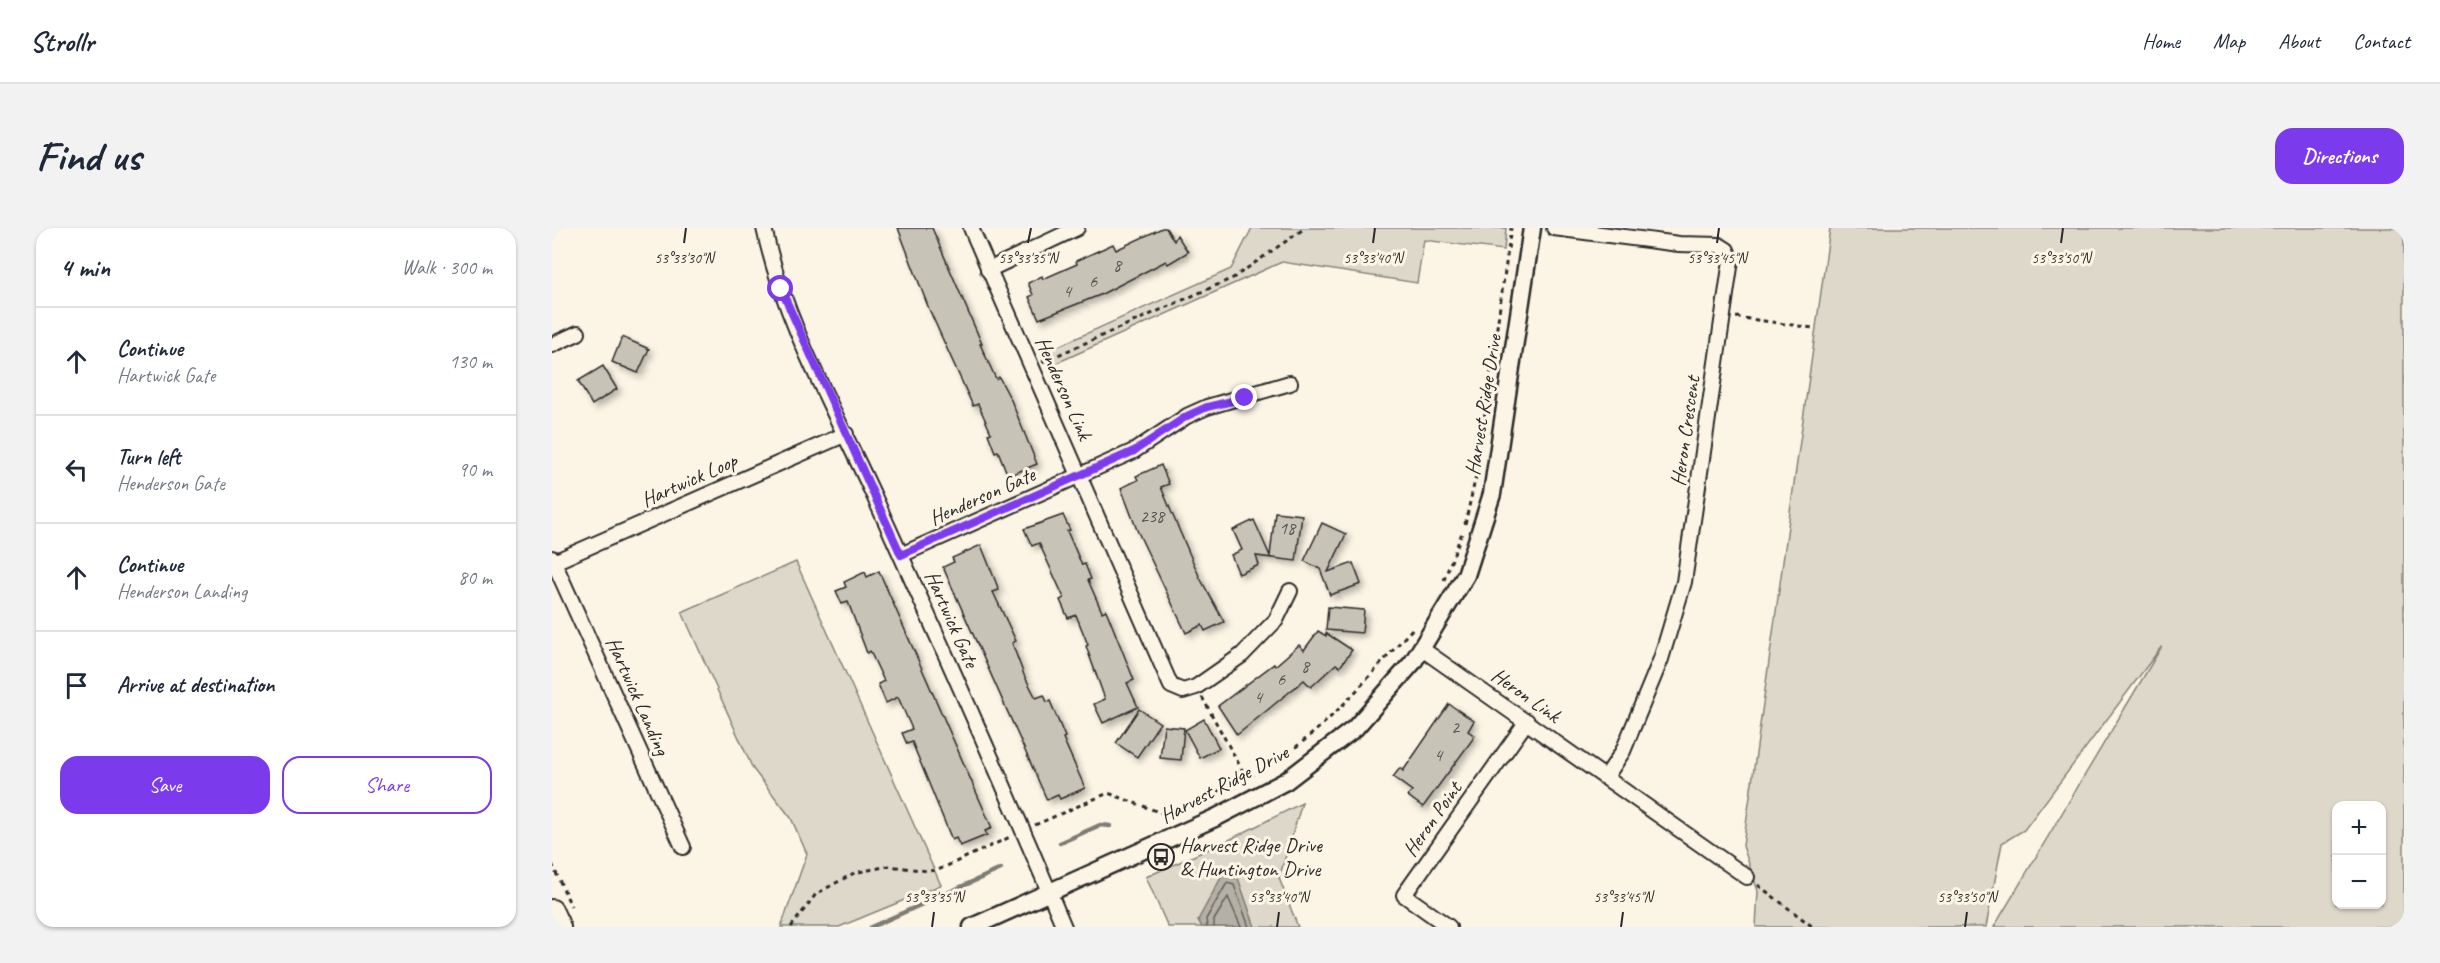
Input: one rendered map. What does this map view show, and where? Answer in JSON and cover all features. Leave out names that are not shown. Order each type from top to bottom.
[{"type":"main road","points":[[552,910],[568,922]]},
{"type":"street","name":"Hartwick Gate","points":[[764,228],[771,261],[788,308],[901,555],[1064,927]]},
{"type":"street","name":"Henderson Link","points":[[971,228],[1171,686],[1189,689]]},
{"type":"street","points":[[988,270],[1077,228]]},
{"type":"street","name":"Harvest Ridge Drive","points":[[972,927],[1217,817],[1286,781],[1356,728],[1422,649],[1466,574],[1492,494],[1532,228]]},
{"type":"street","name":"Heron Crescent","points":[[1554,228],[1679,244],[1719,245],[1727,250],[1731,260],[1684,582],[1661,659],[1623,752],[1606,777]]},
{"type":"street","points":[[552,345],[578,333]]},
{"type":"street","name":"Henderson Gate","points":[[901,555],[1134,451],[1187,416],[1207,407],[1290,383]]},
{"type":"street","name":"Hartwick Loop","points":[[553,560],[846,434]]},
{"type":"street","name":"Hartwick Landing","points":[[553,560],[683,847]]},
{"type":"street","points":[[1189,689],[1249,648],[1276,620],[1290,591]]},
{"type":"street","name":"Heron Link","points":[[1422,649],[1748,877]]},
{"type":"street","name":"Heron Point","points":[[1449,927],[1404,895],[1527,721]]},
{"type":"path","points":[[1033,367],[1233,278],[1305,228]]},
{"type":"path","points":[[1443,582],[1464,526],[1476,476],[1511,228]]},
{"type":"path","points":[[1723,315],[1814,328]]},
{"type":"path","points":[[791,927],[816,894],[854,873],[889,866],[928,871],[938,870],[1108,793],[1167,815],[1246,777],[1285,755],[1332,717],[1365,684],[1423,618]]},
{"type":"path","points":[[1189,689],[1246,777]]},
{"type":"path","points":[[552,864],[568,922]]},
{"type":"path","points":[[1748,877],[1813,927]]},
{"type":"shaded area","points":[[1252,228],[1506,228],[1504,250],[1424,240],[1417,283],[1282,262],[1052,365],[1045,352],[1231,269]]},
{"type":"shaded area","points":[[1830,228],[2404,228],[2404,927],[1994,927],[2162,646],[2024,830],[2002,843],[1986,927],[1756,927],[1758,891],[1743,846]]},
{"type":"shaded area","points":[[796,562],[941,885],[839,927],[781,927],[807,854],[791,818],[753,769],[682,612]]},
{"type":"shaded area","points":[[1302,803],[1279,878],[1298,927],[1168,927],[1146,877],[1225,842]]},
{"type":"water","points":[[1222,876],[1238,878],[1255,927],[1202,927],[1198,920]]},
{"type":"building","points":[[898,228],[932,228],[982,344],[980,344],[996,379],[999,377],[1011,400],[1037,464],[1008,476],[998,451],[995,452],[988,434],[991,433],[978,404],[973,406],[929,309]]},
{"type":"building","points":[[1166,228],[1174,241],[1177,235],[1188,252],[1168,264],[1166,261],[1100,295],[1039,319],[1029,297],[1033,295],[1028,283],[1077,264],[1076,261],[1113,244],[1116,250]]},
{"type":"building","points":[[622,337],[649,349],[638,373],[612,362]]},
{"type":"building","points":[[603,366],[617,389],[592,405],[578,381]]},
{"type":"building","points":[[1161,465],[1169,484],[1161,487],[1200,578],[1224,622],[1205,631],[1202,625],[1186,633],[1137,530],[1121,488],[1138,480],[1136,476]]},
{"type":"building","points":[[1275,512],[1302,515],[1296,561],[1256,556],[1259,565],[1239,574],[1231,555],[1242,550],[1233,530],[1254,520],[1270,556]]},
{"type":"building","points":[[1063,515],[1070,530],[1067,531],[1091,579],[1088,580],[1102,612],[1106,610],[1134,680],[1127,683],[1138,707],[1103,723],[1094,704],[1105,699],[1076,615],[1068,618],[1060,600],[1064,598],[1039,543],[1032,546],[1024,529]]},
{"type":"building","points":[[1322,523],[1346,534],[1328,572],[1353,563],[1361,584],[1330,595],[1320,569],[1304,561]]},
{"type":"building","points":[[981,545],[999,590],[993,592],[1016,641],[1012,643],[1024,675],[1036,698],[1044,695],[1047,702],[1050,701],[1085,788],[1060,799],[1058,795],[1047,800],[943,567],[954,562],[952,558]]},
{"type":"building","points":[[879,571],[992,828],[985,831],[987,835],[960,846],[956,838],[952,840],[912,742],[907,744],[902,733],[912,729],[898,697],[886,703],[878,684],[884,681],[870,651],[867,653],[848,602],[842,604],[836,591],[846,587],[844,582],[865,572],[867,577]]},
{"type":"building","points":[[1328,607],[1364,610],[1362,633],[1326,630]]},
{"type":"building","points":[[1318,631],[1326,636],[1326,633],[1352,650],[1340,667],[1336,664],[1311,687],[1304,680],[1237,735],[1218,706],[1274,664],[1275,666],[1299,645],[1304,650]]},
{"type":"building","points":[[1449,704],[1474,721],[1468,731],[1475,736],[1423,807],[1408,796],[1412,791],[1393,777],[1400,768],[1403,771]]},
{"type":"building","points":[[1139,709],[1160,723],[1137,757],[1116,743]]},
{"type":"building","points":[[1204,719],[1219,748],[1200,758],[1185,730]]},
{"type":"building","points":[[1164,726],[1184,728],[1181,760],[1160,758]]},
{"type":"waterway","points":[[1060,843],[1100,825],[1110,826]]},
{"type":"waterway","points":[[871,927],[1001,869]]},
{"type":"place","name":"Harvest Ridge Drive & Huntington Drive","points":[[1161,857]]},
{"type":"route","points":[[781,289],[792,318],[901,555],[1134,451],[1168,426],[1187,416],[1207,407],[1245,398]]}]
